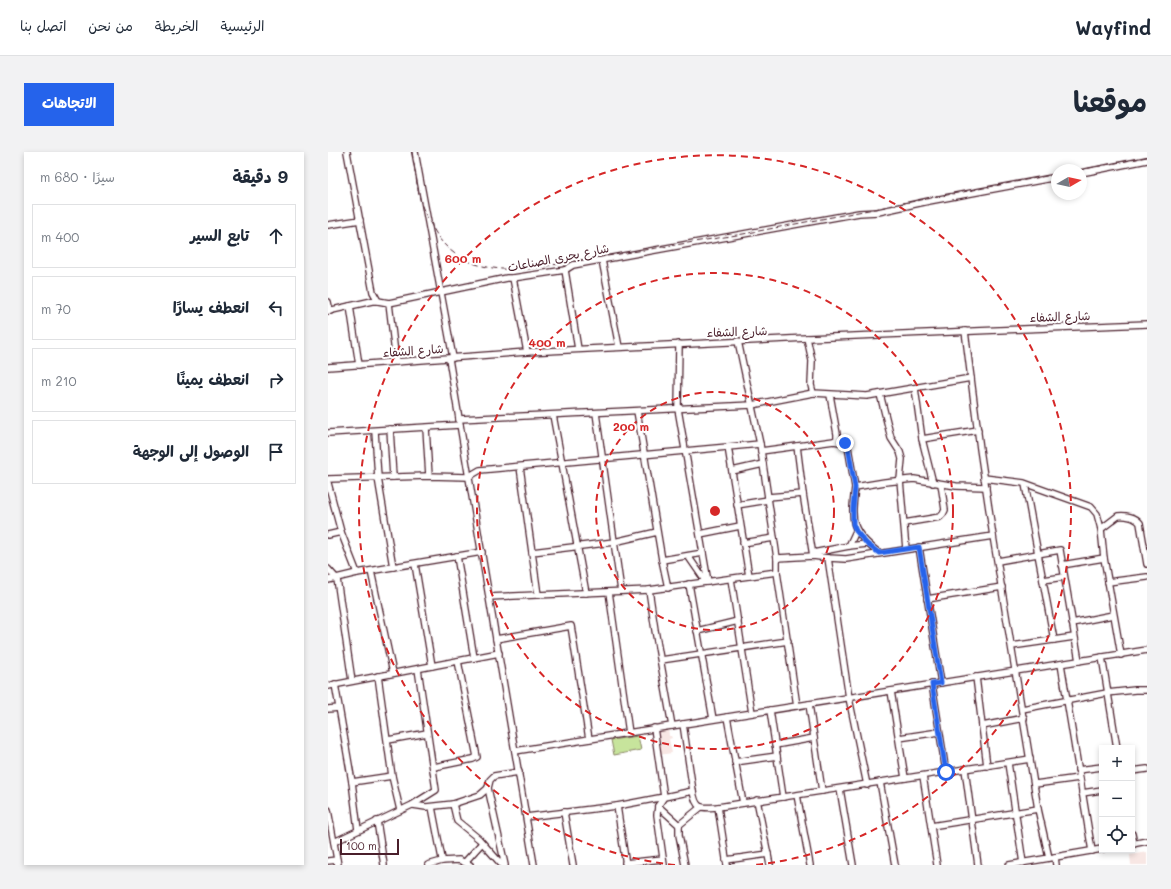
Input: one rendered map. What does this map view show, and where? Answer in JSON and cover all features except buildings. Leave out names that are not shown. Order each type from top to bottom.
[{"type":"street","points":[[347,152],[373,292],[378,302]]},
{"type":"street","points":[[415,152],[440,292],[468,478],[482,552],[534,865]]},
{"type":"street","points":[[1087,172],[1147,160]]},
{"type":"street","name":"شارع بحرى الصناعات","points":[[329,311],[372,301],[389,304],[507,278],[565,270],[573,265],[859,214],[878,212],[1051,178]]},
{"type":"street","points":[[328,225],[360,220]]},
{"type":"street","points":[[602,260],[619,347]]},
{"type":"street","points":[[565,270],[578,349]]},
{"type":"street","points":[[513,278],[527,352]]},
{"type":"street","points":[[328,302],[329,311]]},
{"type":"street","points":[[389,304],[396,362]]},
{"type":"street","points":[[350,306],[359,365]]},
{"type":"street","name":"شارع الشفاء","points":[[328,367],[578,349],[1147,324]]},
{"type":"street","points":[[965,331],[984,478],[1038,809],[1052,858],[1056,865]]},
{"type":"street","points":[[807,338],[812,361],[811,385],[813,393]]},
{"type":"street","points":[[738,341],[760,444],[797,706]]},
{"type":"street","points":[[679,344],[678,409],[704,553],[707,582]]},
{"type":"street","points":[[328,433],[426,428],[460,422],[553,415],[752,405],[813,393],[867,396],[971,378]]},
{"type":"street","points":[[915,388],[922,439],[933,483]]},
{"type":"street","points":[[880,394],[891,438],[900,452],[902,459],[900,480],[906,549]]},
{"type":"street","points":[[830,395],[837,434],[837,439],[834,441]]},
{"type":"street","points":[[637,411],[668,588]]},
{"type":"street","points":[[596,413],[621,591]]},
{"type":"street","points":[[553,415],[586,593]]},
{"type":"street","points":[[426,428],[429,476]]},
{"type":"street","points":[[390,429],[393,477]]},
{"type":"street","points":[[922,439],[978,430]]},
{"type":"street","points":[[375,431],[378,478],[393,567]]},
{"type":"street","points":[[761,451],[834,441],[845,443],[848,447],[855,487],[852,518],[856,531],[867,544],[879,553]]},
{"type":"street","points":[[328,480],[429,476],[468,478],[480,470],[760,444]]},
{"type":"street","points":[[797,446],[802,494],[813,554]]},
{"type":"street","points":[[728,447],[749,576]]},
{"type":"street","points":[[732,471],[763,464]]},
{"type":"street","points":[[520,467],[538,595]]},
{"type":"street","points":[[984,478],[1025,484],[1092,507],[1097,514],[1101,529],[1113,615],[1121,655]]},
{"type":"street","points":[[855,487],[914,479],[941,484],[986,487]]},
{"type":"street","points":[[328,483],[341,532],[357,573]]},
{"type":"street","points":[[904,523],[940,517],[943,514],[945,510],[941,484]]},
{"type":"street","points":[[1025,484],[1054,640]]},
{"type":"street","points":[[737,505],[802,494]]},
{"type":"street","points":[[1101,529],[1118,516],[1126,516],[1138,521],[1140,524],[1147,564]]},
{"type":"street","points":[[700,534],[740,526]]},
{"type":"street","points":[[849,546],[856,531]]},
{"type":"street","points":[[328,535],[341,532]]},
{"type":"street","points":[[532,552],[614,542],[657,532]]},
{"type":"street","points":[[813,554],[828,558],[846,559],[994,536]]},
{"type":"street","points":[[743,543],[774,538]]},
{"type":"street","points":[[777,558],[813,554],[849,546],[867,544]]},
{"type":"street","points":[[919,547],[941,683]]},
{"type":"street","points":[[998,561],[1060,550],[1079,661]]},
{"type":"street","points":[[328,580],[357,573],[482,552]]},
{"type":"street","points":[[662,560],[704,553]]},
{"type":"street","points":[[457,556],[474,658]]},
{"type":"street","points":[[688,556],[707,582]]},
{"type":"street","points":[[828,558],[849,698],[867,785]]},
{"type":"street","points":[[1062,565],[1104,558]]},
{"type":"street","points":[[415,564],[432,666]]},
{"type":"street","points":[[328,568],[337,579],[352,681]]},
{"type":"street","points":[[371,571],[393,673]]},
{"type":"street","points":[[489,597],[649,590],[777,572]]},
{"type":"street","points":[[1043,580],[1064,577]]},
{"type":"street","points":[[1108,582],[1147,577]]},
{"type":"street","points":[[731,579],[752,713]]},
{"type":"street","points":[[689,584],[713,719]]},
{"type":"street","points":[[927,599],[1002,587]]},
{"type":"street","points":[[649,590],[672,726]]},
{"type":"street","points":[[609,592],[629,732]]},
{"type":"street","points":[[1072,623],[1113,615]]},
{"type":"street","points":[[697,631],[738,621]]},
{"type":"street","points":[[496,640],[570,626],[589,739]]},
{"type":"street","points":[[1012,646],[1074,637]]},
{"type":"street","points":[[661,660],[788,641]]},
{"type":"street","points":[[515,751],[1147,650]]},
{"type":"street","points":[[328,686],[499,653]]},
{"type":"street","points":[[1102,657],[1116,745]]},
{"type":"street","points":[[434,766],[477,757],[458,661]]},
{"type":"street","points":[[1061,664],[1092,851]]},
{"type":"street","points":[[334,842],[412,805],[436,790],[434,766],[427,733],[418,669]]},
{"type":"street","points":[[378,676],[392,776],[400,810]]},
{"type":"street","points":[[976,677],[987,766]]},
{"type":"street","points":[[335,684],[352,782],[358,830]]},
{"type":"street","points":[[932,684],[946,772]]},
{"type":"street","points":[[1022,709],[1107,693],[1147,690]]},
{"type":"street","points":[[891,691],[905,778]]},
{"type":"street","points":[[809,704],[822,791]]},
{"type":"street","points":[[328,709],[339,708]]},
{"type":"street","points":[[770,710],[783,797]]},
{"type":"street","points":[[727,717],[743,803]]},
{"type":"street","points":[[982,726],[1024,718]]},
{"type":"street","points":[[683,724],[695,802],[701,807],[718,807],[1030,759]]},
{"type":"street","points":[[617,806],[625,864],[664,862],[657,815],[658,806],[664,797],[654,728]]},
{"type":"street","points":[[899,738],[939,732]]},
{"type":"street","points":[[388,740],[427,733]]},
{"type":"street","points":[[775,745],[814,738]]},
{"type":"street","points":[[735,762],[777,756]]},
{"type":"street","points":[[1008,763],[1023,863]]},
{"type":"street","points":[[1078,770],[1099,767]]},
{"type":"street","points":[[965,769],[978,865]]},
{"type":"street","points":[[1135,771],[1147,769]]},
{"type":"street","points":[[503,865],[488,788],[490,780],[494,776],[519,772]]},
{"type":"street","points":[[352,782],[392,776]]},
{"type":"street","points":[[923,776],[937,865]]},
{"type":"street","points":[[1034,784],[1079,778]]},
{"type":"street","points":[[880,782],[895,865]]},
{"type":"street","points":[[412,805],[432,807],[453,804],[480,795],[488,788]]},
{"type":"street","points":[[840,788],[853,865]]},
{"type":"street","points":[[1082,793],[1099,790]]},
{"type":"street","points":[[526,817],[617,806],[693,791]]},
{"type":"street","points":[[797,795],[810,865]]},
{"type":"street","points":[[757,800],[770,865]]},
{"type":"street","points":[[453,804],[457,821],[482,843],[503,865]]},
{"type":"street","points":[[658,806],[680,825]]},
{"type":"street","points":[[432,807],[442,862]]},
{"type":"street","points":[[685,865],[679,835],[680,825],[701,807]]},
{"type":"street","points":[[718,807],[727,863],[768,854]]},
{"type":"street","points":[[931,826],[1038,809]]},
{"type":"street","points":[[564,812],[574,865]]},
{"type":"street","points":[[328,814],[338,862],[328,861]]},
{"type":"street","points":[[377,821],[384,865]]},
{"type":"street","points":[[1135,844],[1147,841]]},
{"type":"street","points":[[428,865],[452,860],[467,864],[482,843]]},
{"type":"street","points":[[1009,865],[1099,850]]},
{"type":"shaded area","points":[[668,726],[669,736],[672,738],[669,739],[672,753],[659,755],[654,729]]},
{"type":"shaded area","points":[[1147,852],[1147,865],[1131,865],[1130,855]]},
{"type":"green space","points":[[638,736],[641,750],[614,755],[611,740]]},
{"type":"railway","points":[[412,152],[420,200],[440,240],[451,251],[471,262],[482,266],[504,269],[527,269],[743,234],[1051,175]]},
{"type":"railway","points":[[1087,168],[1147,157]]},
{"type":"route","points":[[845,443],[848,447],[855,487],[852,518],[856,531],[867,544],[879,553],[919,547],[941,683],[932,684],[946,772]]}]
